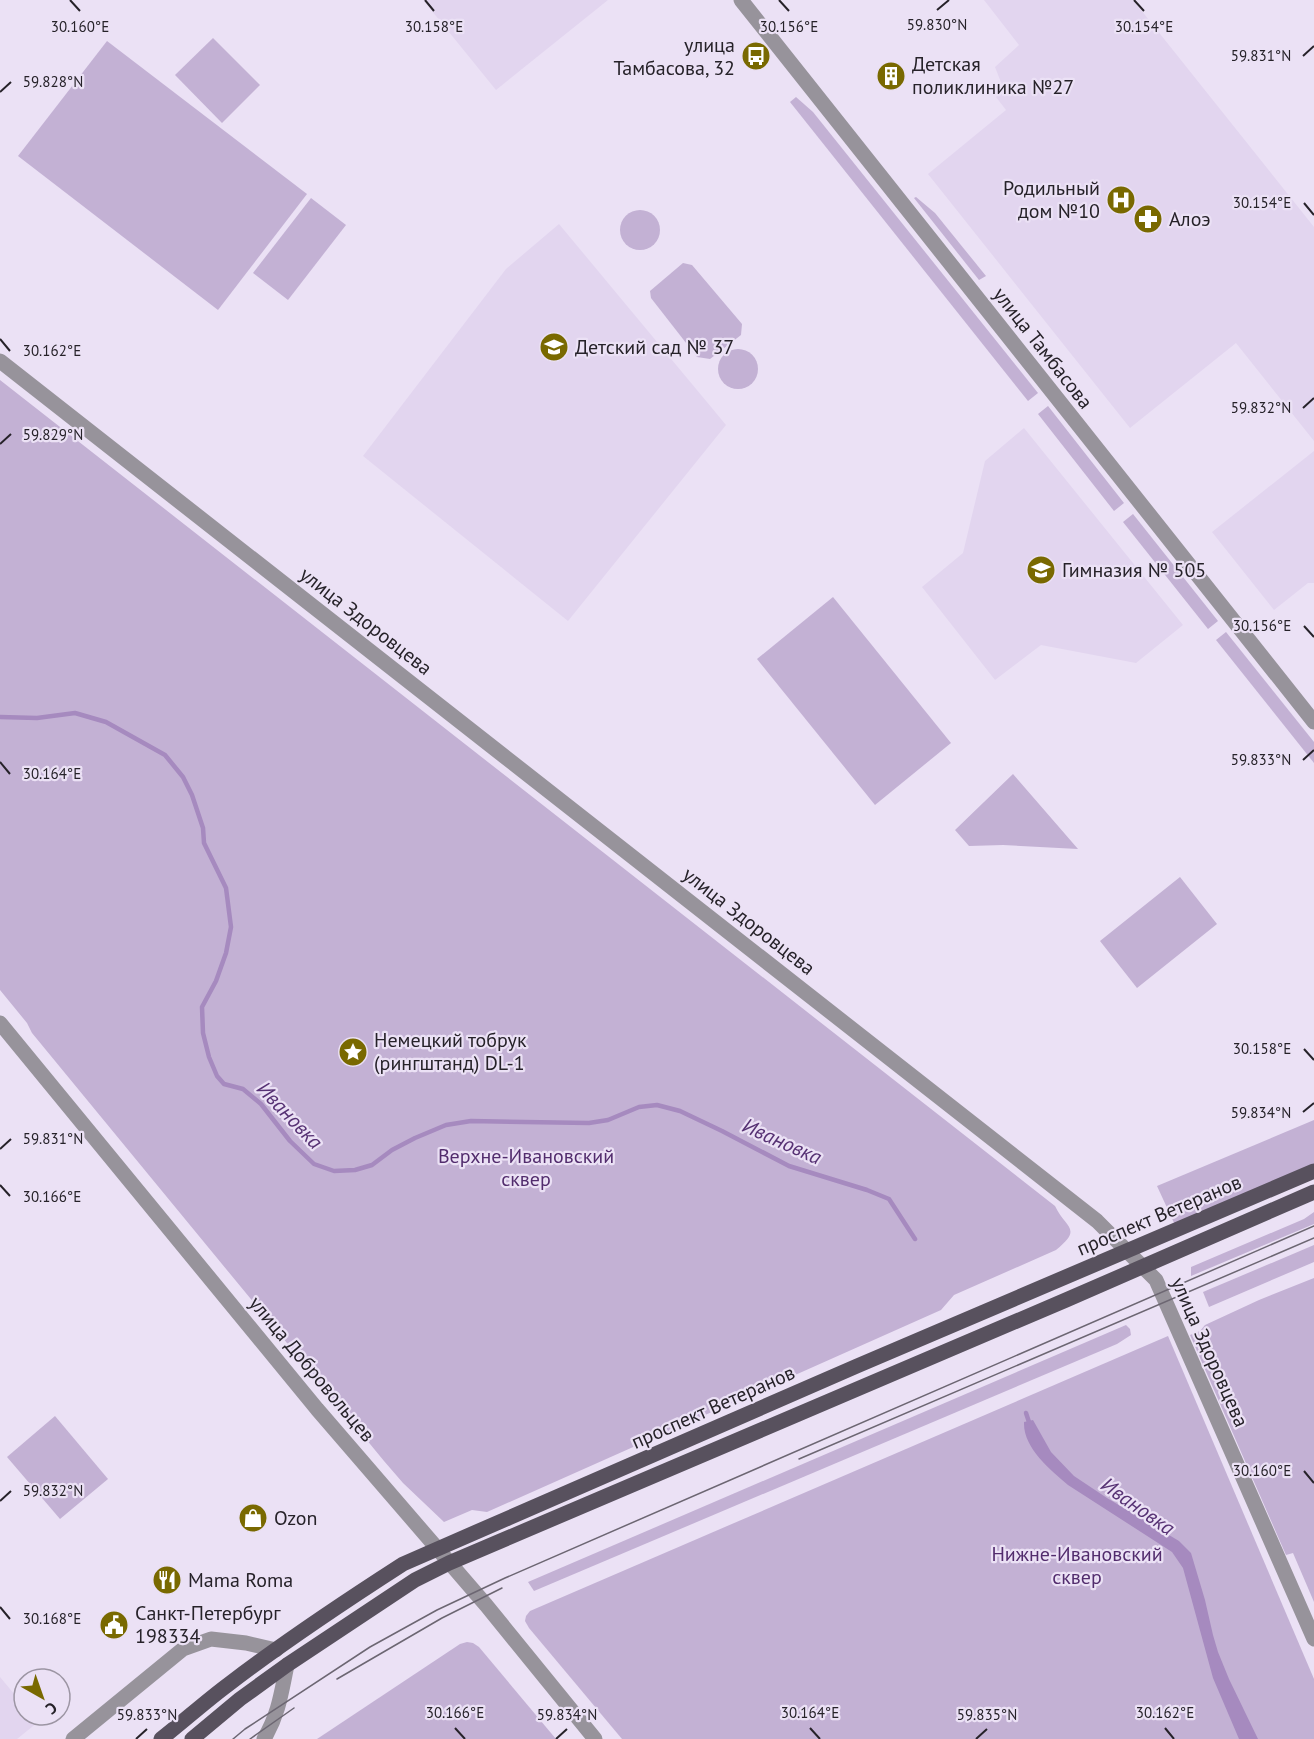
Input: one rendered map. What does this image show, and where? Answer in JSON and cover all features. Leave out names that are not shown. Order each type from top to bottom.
[{"type":"main road","name":"проспект Ветеранов","points":[[161,1739],[227,1685],[403,1564],[1314,1171]]},
{"type":"main road","name":"проспект Ветеранов","points":[[192,1739],[240,1699],[287,1665],[415,1580],[449,1563],[1314,1192]]},
{"type":"street","name":"улица Тамбасова","points":[[741,0],[1314,722]]},
{"type":"street","name":"улица Здоровцева","points":[[0,361],[883,1052],[1097,1221],[1128,1251],[1156,1280],[1314,1639]]},
{"type":"street","name":"улица Добровольцев","points":[[0,1023],[317,1409],[486,1605],[595,1739]]},
{"type":"street","points":[[73,1739],[183,1649],[211,1639],[246,1643],[276,1650]]},
{"type":"street","points":[[264,1739],[279,1708],[287,1665]]},
{"type":"shaded area","points":[[423,0],[608,0],[496,90]]},
{"type":"shaded area","name":"Родильный дом №10","points":[[984,0],[1133,0],[1314,227],[1314,441],[1236,343],[1130,428],[928,174],[1006,110],[996,97],[1004,90],[995,67],[1019,45]]},
{"type":"shaded area","name":"Детский сад № 37","points":[[559,224],[726,425],[568,621],[363,456],[506,269]]},
{"type":"shaded area","name":"Гимназия № 505","points":[[1024,428],[1183,625],[1136,663],[1041,645],[995,680],[922,587],[963,553],[985,461]]},
{"type":"shaded area","points":[[1314,451],[1314,583],[1308,583],[1274,610],[1212,532]]},
{"type":"shaded area","name":"Ивановка","points":[[1033,1420],[1051,1452],[1074,1476],[1179,1541],[1191,1553],[1218,1652],[1258,1739],[1239,1739],[1213,1678],[1183,1568],[1172,1552],[1068,1485],[1053,1472],[1028,1441],[1024,1422]]},
{"type":"shaded area","points":[[0,1677],[12,1692],[12,1727],[32,1727],[17,1739],[0,1739]]},
{"type":"green space","points":[[213,38],[260,85],[222,123],[175,75]]},
{"type":"green space","points":[[107,41],[307,194],[218,310],[18,156]]},
{"type":"green space","points":[[796,97],[813,112],[1038,393],[1028,401],[790,102]]},
{"type":"green space","points":[[916,197],[935,213],[986,276],[979,280],[914,198]]},
{"type":"green space","points":[[311,198],[346,225],[288,300],[253,273]]},
{"type":"green space","points":[[640,210],[654,216],[660,230],[654,244],[640,250],[626,244],[620,230],[626,216]]},
{"type":"green space","points":[[683,263],[692,265],[742,324],[741,335],[710,359],[697,357],[651,298],[650,291]]},
{"type":"green space","points":[[738,349],[752,355],[758,369],[752,383],[738,389],[724,383],[718,369],[724,355]]},
{"type":"green space","name":"Верхне-Ивановский сквер","points":[[0,380],[1055,1206],[1070,1228],[1069,1237],[1056,1250],[954,1295],[941,1310],[487,1512],[472,1510],[444,1522],[403,1483],[384,1461],[32,1033],[27,1023],[0,990]]},
{"type":"green space","points":[[1048,406],[1124,503],[1114,511],[1038,414]]},
{"type":"green space","points":[[1133,514],[1218,621],[1208,629],[1123,522]]},
{"type":"green space","points":[[833,597],[951,743],[875,805],[757,659]]},
{"type":"green space","points":[[1226,632],[1314,742],[1314,763],[1216,640]]},
{"type":"green space","points":[[1013,774],[1078,849],[1003,845],[969,846],[955,830]]},
{"type":"green space","points":[[1180,877],[1217,924],[1137,988],[1100,941]]},
{"type":"green space","points":[[1314,1120],[1314,1165],[1175,1225],[1157,1186]]},
{"type":"green space","points":[[1314,1212],[1314,1224],[1191,1276],[1191,1267],[1304,1219]]},
{"type":"green space","points":[[1314,1245],[1314,1262],[1209,1307],[1203,1292]]},
{"type":"green space","points":[[1314,1278],[1314,1602],[1293,1553],[1286,1555],[1190,1335],[1200,1331],[1205,1325],[1259,1300]]},
{"type":"green space","points":[[1126,1325],[1131,1335],[1117,1344],[534,1591],[528,1582]]},
{"type":"green space","name":"Нижне-Ивановский сквер","points":[[1168,1336],[1314,1679],[1314,1739],[622,1739],[525,1621],[530,1611]]},
{"type":"green space","points":[[55,1416],[108,1479],[60,1519],[7,1457]]},
{"type":"green space","points":[[467,1642],[479,1647],[556,1739],[317,1739],[460,1644]]},
{"type":"waterway","name":"Ивановка","points":[[0,717],[37,718],[75,713],[106,722],[165,755],[183,777],[192,795],[203,828],[204,843],[226,888],[231,927],[226,953],[216,981],[202,1007],[203,1033],[209,1057],[217,1076],[224,1084],[243,1089],[261,1104],[290,1141],[314,1164],[334,1171],[355,1170],[372,1165],[392,1150],[446,1125],[471,1121],[589,1123],[608,1120],[639,1107],[657,1105],[680,1111],[789,1166],[889,1199],[915,1239]]},
{"type":"waterway","name":"Ивановка","points":[[1026,1413],[1030,1425]]},
{"type":"tram line","points":[[233,1739],[370,1647],[437,1610],[505,1578],[1314,1226]]},
{"type":"tram line","points":[[799,1459],[1314,1238]]},
{"type":"tram line","points":[[337,1679],[442,1618],[502,1588]]},
{"type":"tram line","points":[[250,1739],[294,1708]]},
{"type":"place","name":"улица Тамбасова, 32","points":[[756,56]]},
{"type":"place","name":"Детская поликлиника №27","points":[[891,76]]},
{"type":"place","name":"Родильный дом №10","points":[[1121,200]]},
{"type":"place","name":"Алоэ","points":[[1148,219]]},
{"type":"place","name":"Детский сад № 37","points":[[554,347]]},
{"type":"place","name":"Гимназия № 505","points":[[1041,570]]},
{"type":"place","name":"Немецкий тобрук (рингштанд) DL-1","points":[[353,1052]]},
{"type":"place","name":"Ozon","points":[[253,1518]]},
{"type":"place","name":"Mama Roma","points":[[167,1580]]},
{"type":"place","name":"Санкт-Петербург 198334","points":[[114,1625]]}]
